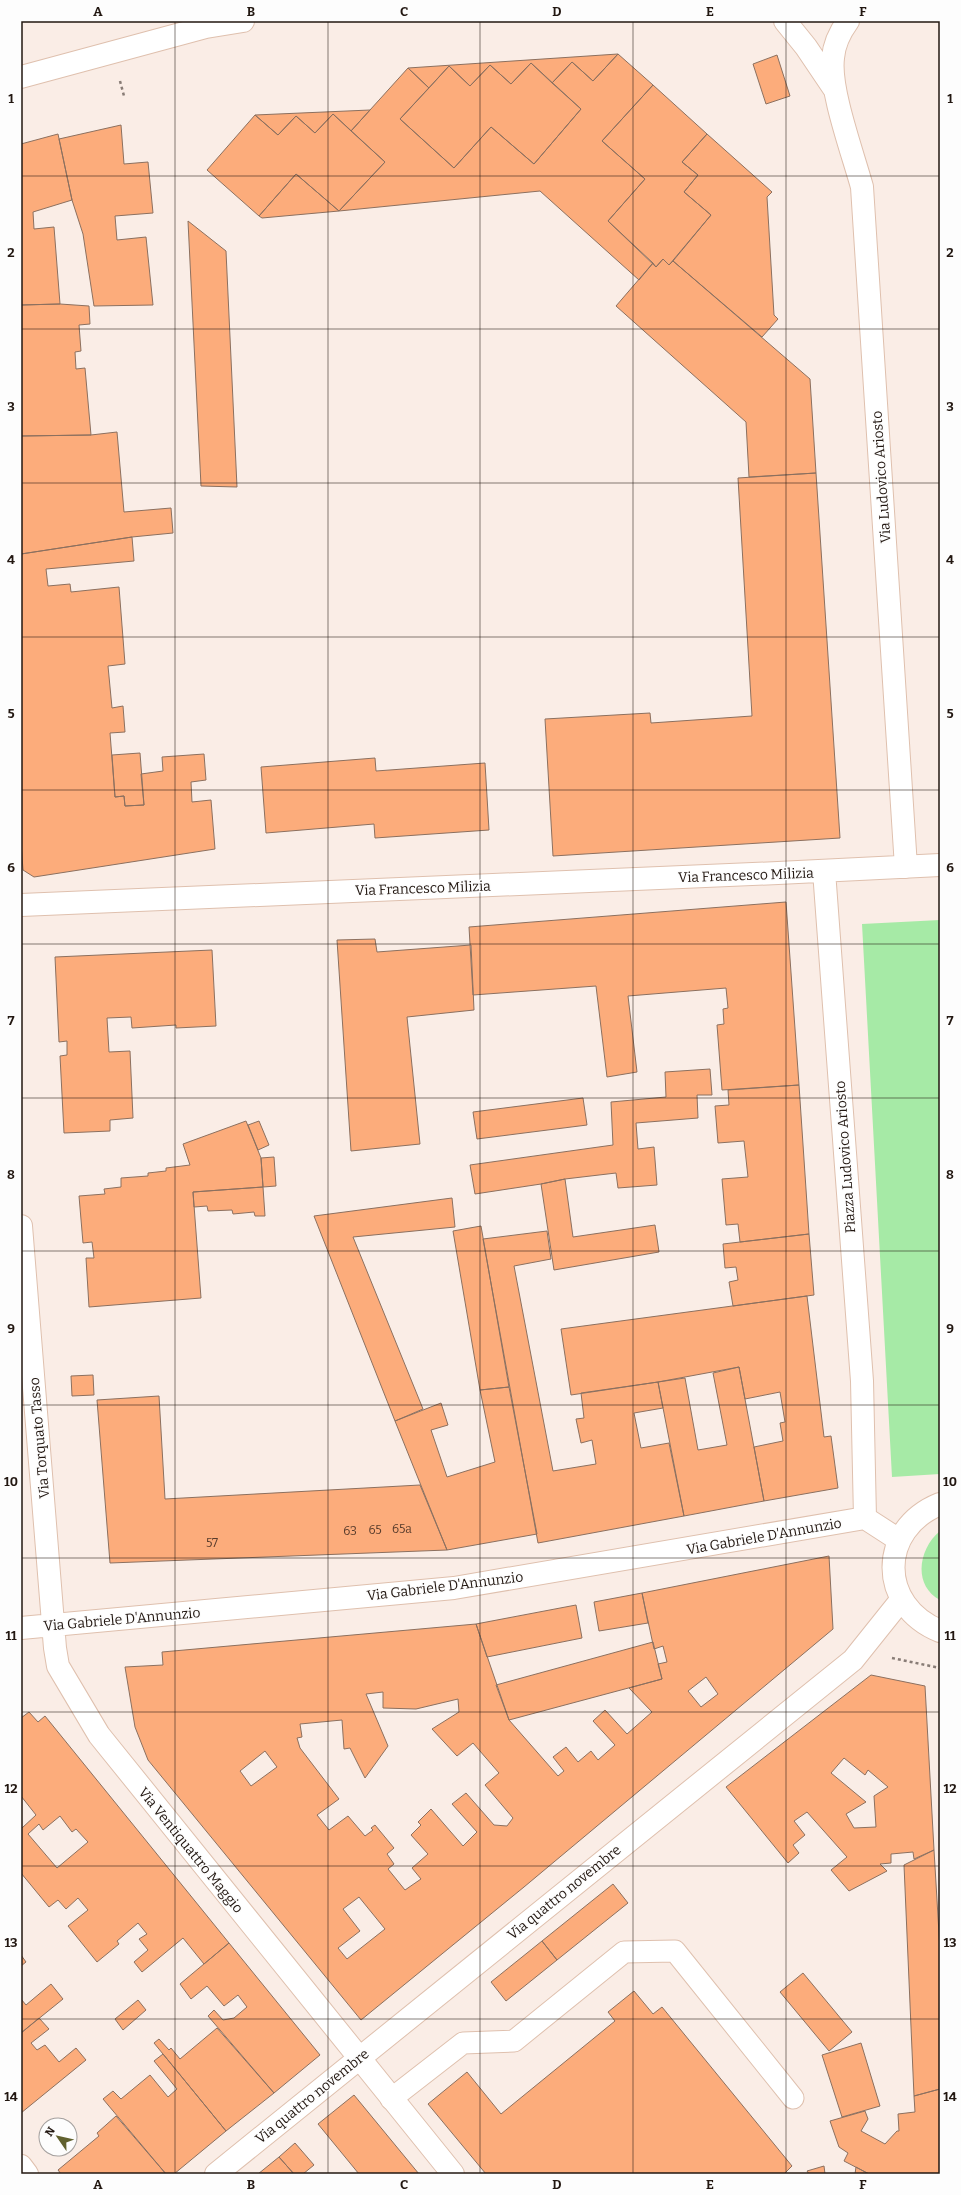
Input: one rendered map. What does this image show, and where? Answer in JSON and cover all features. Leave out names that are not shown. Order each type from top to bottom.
[{"type":"street","points":[[21,77],[206,27],[243,21]]},
{"type":"street","name":"Via Ludovico Ariosto","points":[[785,21],[806,46],[835,90]]},
{"type":"street","name":"Via Ludovico Ariosto","points":[[848,21],[839,34],[833,58],[835,90],[862,187],[906,867]]},
{"type":"street","points":[[824,871],[940,865]]},
{"type":"street","name":"Via Francesco Milizia","points":[[21,905],[824,871]]},
{"type":"street","name":"Piazza Ludovico Ariosto","points":[[824,871],[862,1381],[865,1518]]},
{"type":"street","name":"Via Torquato Tasso","points":[[21,1226],[54,1626]]},
{"type":"street","points":[[940,1504],[925,1510],[910,1523],[899,1540],[893,1559],[894,1581],[901,1600],[911,1614],[926,1626],[940,1631]]},
{"type":"street","points":[[865,1518],[899,1540]]},
{"type":"street","name":"Via Gabriele D'Annunzio","points":[[21,1628],[454,1588],[865,1518]]},
{"type":"street","name":"Via quattro novembre","points":[[216,2174],[358,2058],[854,1660],[901,1600]]},
{"type":"street","name":"Via Ventiquattro Maggio","points":[[54,1626],[58,1666],[99,1735],[358,2058]]},
{"type":"street","points":[[358,2058],[453,2174]]},
{"type":"street","points":[[21,2166],[27,2174]]},
{"type":"lane","points":[[391,2099],[463,2043],[514,2041],[624,1952],[675,1951],[793,2098]]},
{"type":"path","points":[[861,1650],[940,1668]]},
{"type":"green space","points":[[940,920],[940,1474],[892,1477],[862,924]]},
{"type":"green space","points":[[940,1531],[940,1600],[931,1593],[925,1585],[922,1576],[922,1566],[923,1556],[927,1547]]},
{"type":"building","points":[[618,54],[593,81],[572,62],[552,83],[531,63],[511,84],[490,65],[470,86],[449,66],[429,88],[408,68]]},
{"type":"building","points":[[618,54],[653,85],[602,141],[645,179],[608,221],[653,263],[639,280],[540,191],[339,211],[385,162],[351,131],[408,68],[429,88],[400,119],[454,168],[491,127],[534,164],[581,109],[552,83],[572,62],[593,81]]},
{"type":"building","points":[[777,55],[790,96],[766,104],[753,64]]},
{"type":"building","points":[[531,63],[581,109],[534,164],[491,127],[454,168],[400,119],[449,66],[470,86],[490,65],[511,84]]},
{"type":"building","points":[[653,85],[707,134],[682,162],[698,175],[684,192],[711,215],[669,265],[663,259],[656,267],[608,221],[645,179],[602,141]]},
{"type":"building","points":[[370,110],[351,131],[333,114],[315,133],[296,116],[278,135],[255,115]]},
{"type":"building","points":[[333,114],[385,162],[339,211],[296,174],[259,216],[207,170],[255,115],[278,135],[296,116],[315,133]]},
{"type":"building","points":[[121,125],[124,164],[148,162],[153,213],[115,216],[117,240],[146,237],[153,305],[94,306],[83,234],[72,200],[59,139]]},
{"type":"building","points":[[58,134],[72,200],[33,212],[34,229],[54,227],[60,304],[21,305],[21,144]]},
{"type":"building","points":[[707,134],[772,192],[767,197],[774,315],[778,319],[762,337],[673,261],[711,215],[684,192],[698,175],[682,162]]},
{"type":"building","points":[[296,174],[339,211],[262,218],[259,216]]},
{"type":"building","points":[[188,221],[226,251],[237,487],[201,486]]},
{"type":"building","points":[[663,259],[669,265],[673,261],[810,379],[816,473],[749,477],[746,422],[616,306],[653,263],[656,267]]},
{"type":"building","points":[[60,304],[89,306],[90,324],[79,325],[81,351],[75,352],[76,369],[85,368],[91,435],[21,436],[21,305]]},
{"type":"building","points":[[117,432],[124,512],[171,508],[173,533],[132,537],[21,554],[21,436],[91,435]]},
{"type":"building","points":[[816,473],[840,838],[553,856],[545,719],[650,713],[651,723],[752,716],[738,478]]},
{"type":"building","points":[[132,537],[134,561],[46,569],[48,586],[70,584],[71,592],[119,587],[125,664],[108,666],[112,708],[123,706],[125,732],[110,733],[115,797],[124,796],[125,806],[144,805],[141,774],[163,771],[162,757],[204,754],[206,780],[191,782],[192,802],[211,800],[215,849],[34,877],[23,870],[21,843],[21,554]]},
{"type":"building","points":[[140,753],[144,805],[125,806],[124,796],[115,797],[112,755]]},
{"type":"building","points":[[375,758],[376,771],[485,763],[489,830],[375,838],[374,824],[266,833],[261,767]]},
{"type":"building","points":[[786,902],[799,1085],[722,1090],[717,1025],[724,1024],[723,1009],[728,1008],[726,988],[628,996],[637,1072],[607,1077],[596,986],[473,995],[469,927]]},
{"type":"building","points":[[375,939],[377,952],[471,945],[474,1010],[407,1017],[420,1144],[351,1151],[337,940]]},
{"type":"building","points":[[212,950],[216,1026],[176,1028],[176,1025],[132,1028],[131,1017],[107,1018],[109,1052],[130,1051],[133,1118],[110,1120],[110,1131],[64,1133],[60,1056],[67,1055],[67,1041],[59,1042],[55,957]]},
{"type":"building","points":[[710,1069],[712,1095],[697,1095],[698,1118],[636,1123],[638,1149],[654,1147],[657,1185],[618,1188],[616,1173],[565,1179],[475,1194],[470,1165],[613,1145],[611,1102],[666,1097],[665,1072]]},
{"type":"building","points":[[799,1085],[809,1234],[740,1242],[738,1224],[726,1225],[722,1179],[748,1177],[744,1141],[718,1143],[715,1106],[729,1105],[728,1090]]},
{"type":"building","points":[[583,1098],[587,1125],[477,1139],[473,1112]]},
{"type":"building","points":[[246,1121],[261,1158],[263,1187],[193,1192],[201,1298],[89,1307],[86,1258],[94,1258],[92,1242],[83,1243],[79,1196],[105,1194],[104,1189],[121,1187],[121,1178],[148,1176],[148,1173],[166,1171],[166,1168],[190,1165],[183,1144]]},
{"type":"building","points":[[259,1121],[269,1145],[258,1150],[248,1125]]},
{"type":"building","points":[[274,1157],[276,1186],[263,1187],[261,1158]]},
{"type":"building","points":[[565,1179],[573,1237],[655,1225],[659,1252],[554,1270],[541,1184]]},
{"type":"building","points":[[263,1187],[265,1216],[255,1216],[254,1212],[233,1214],[232,1210],[208,1211],[207,1206],[194,1207],[193,1192]]},
{"type":"building","points":[[452,1198],[455,1227],[353,1237],[423,1409],[395,1421],[314,1216]]},
{"type":"building","points":[[481,1226],[509,1387],[480,1390],[453,1231]]},
{"type":"building","points":[[547,1231],[551,1259],[514,1266],[553,1471],[596,1464],[592,1440],[581,1443],[576,1419],[584,1418],[581,1393],[658,1382],[663,1408],[634,1413],[641,1448],[669,1443],[684,1516],[538,1543],[483,1239]]},
{"type":"building","points":[[809,1234],[814,1295],[733,1306],[729,1282],[738,1280],[736,1267],[725,1268],[723,1244]]},
{"type":"building","points":[[807,1296],[824,1437],[831,1436],[838,1488],[764,1501],[754,1447],[783,1441],[780,1423],[785,1422],[780,1392],[745,1399],[739,1367],[658,1382],[571,1395],[561,1329]]},
{"type":"building","points":[[739,1367],[764,1501],[684,1516],[658,1382],[685,1378],[698,1450],[727,1445],[713,1373]]},
{"type":"building","points":[[93,1375],[94,1395],[72,1396],[71,1376]]},
{"type":"building","points":[[509,1387],[537,1534],[447,1550],[395,1421],[441,1403],[448,1425],[431,1430],[447,1477],[495,1462],[480,1390]]},
{"type":"building","points":[[159,1396],[165,1499],[420,1485],[447,1550],[110,1563],[97,1400]]},
{"type":"building","points":[[829,1556],[833,1629],[524,1887],[361,2020],[148,1760],[135,1727],[125,1667],[163,1665],[162,1652],[476,1624],[509,1720],[558,1776],[564,1771],[553,1757],[566,1747],[578,1762],[591,1751],[598,1760],[615,1745],[593,1721],[605,1710],[627,1734],[652,1712],[629,1688],[662,1679],[658,1664],[667,1662],[663,1646],[654,1649],[642,1593]],"holes":[[[706,1677],[718,1694],[701,1707],[688,1691]],[[383,1692],[383,1708],[416,1709],[458,1699],[459,1712],[432,1729],[457,1756],[473,1743],[499,1773],[485,1785],[513,1818],[507,1826],[494,1825],[466,1793],[452,1804],[477,1832],[463,1846],[431,1809],[418,1822],[421,1825],[411,1835],[428,1854],[412,1868],[421,1879],[405,1890],[388,1869],[394,1864],[387,1854],[394,1848],[375,1825],[371,1828],[373,1830],[365,1836],[348,1816],[329,1830],[317,1815],[339,1799],[300,1748],[297,1738],[302,1737],[300,1724],[342,1720],[344,1749],[350,1748],[365,1778],[388,1746],[366,1694]],[[265,1751],[277,1767],[251,1786],[240,1771]],[[359,1897],[385,1929],[347,1959],[338,1948],[360,1931],[343,1909]]]},
{"type":"building","points":[[642,1593],[648,1623],[599,1631],[594,1602]]},
{"type":"building","points":[[576,1605],[582,1638],[487,1657],[476,1624]]},
{"type":"building","points":[[653,1642],[662,1679],[509,1720],[496,1685]]},
{"type":"building","points":[[871,1675],[925,1686],[934,1850],[914,1859],[913,1852],[891,1854],[891,1863],[880,1864],[887,1871],[849,1891],[831,1870],[847,1857],[807,1812],[794,1821],[805,1835],[793,1845],[799,1853],[788,1863],[726,1787]],"holes":[[[844,1758],[865,1775],[868,1770],[888,1787],[874,1796],[876,1827],[854,1828],[846,1814],[866,1802],[831,1773]]]},
{"type":"building","points":[[29,1712],[38,1722],[45,1716],[229,1943],[204,1964],[183,1938],[142,1972],[134,1962],[148,1950],[139,1939],[147,1934],[138,1923],[117,1941],[119,1944],[97,1962],[68,1926],[88,1910],[78,1898],[66,1909],[58,1900],[49,1907],[21,1873],[21,1827],[22,1828],[36,1815],[21,1796],[21,1718]],"holes":[[[60,1816],[72,1832],[76,1829],[88,1842],[57,1868],[28,1834],[39,1824],[43,1830]]]},
{"type":"building","points":[[934,1850],[940,1950],[940,2089],[914,2096],[904,1865]]},
{"type":"building","points":[[613,1884],[628,1903],[557,1960],[542,1941]]},
{"type":"building","points":[[542,1941],[557,1960],[506,2001],[491,1982]]},
{"type":"building","points":[[229,1943],[320,2055],[274,2093],[208,2016],[214,2010],[223,2020],[234,2018],[247,2007],[238,1995],[224,2006],[207,1986],[191,1999],[180,1984]]},
{"type":"building","points":[[21,1955],[26,1962],[21,1966]]},
{"type":"building","points":[[803,1973],[852,2032],[829,2051],[780,1992]]},
{"type":"building","points":[[51,1984],[63,1999],[21,2033],[21,1999],[26,2005]]},
{"type":"building","points":[[634,1991],[653,2014],[662,2007],[792,2166],[784,2174],[486,2174],[428,2104],[467,2072],[501,2114],[615,2021],[608,2012]]},
{"type":"building","points":[[138,2000],[146,2010],[123,2030],[115,2019]]},
{"type":"building","points":[[39,2018],[49,2029],[31,2043],[37,2050],[45,2045],[59,2062],[76,2048],[86,2060],[21,2113],[21,2033]]},
{"type":"building","points":[[217,2028],[274,2093],[226,2131],[154,2043],[159,2039],[169,2050],[171,2048],[180,2059]]},
{"type":"building","points":[[861,2043],[880,2106],[842,2117],[822,2055]]},
{"type":"building","points":[[163,2054],[226,2131],[174,2174],[166,2174],[103,2099],[113,2091],[121,2099],[150,2075],[168,2097],[177,2089],[154,2061]]},
{"type":"building","points":[[940,2089],[940,2174],[869,2174],[844,2161],[848,2153],[839,2147],[830,2121],[865,2111],[868,2119],[861,2131],[885,2144],[897,2131],[899,2131],[898,2114],[915,2112],[914,2096]]},
{"type":"building","points":[[354,2095],[419,2174],[359,2174],[318,2124]]},
{"type":"building","points":[[116,2116],[166,2174],[61,2174],[58,2170],[74,2157],[78,2157],[78,2153],[99,2136],[97,2133]]},
{"type":"building","points":[[295,2143],[314,2165],[303,2174],[294,2174],[279,2157]]},
{"type":"building","points":[[279,2157],[294,2174],[258,2174]]},
{"type":"building","points":[[824,2166],[825,2174],[809,2174],[807,2171]]},
{"type":"building","points":[[856,2167],[869,2174],[855,2174]]}]
